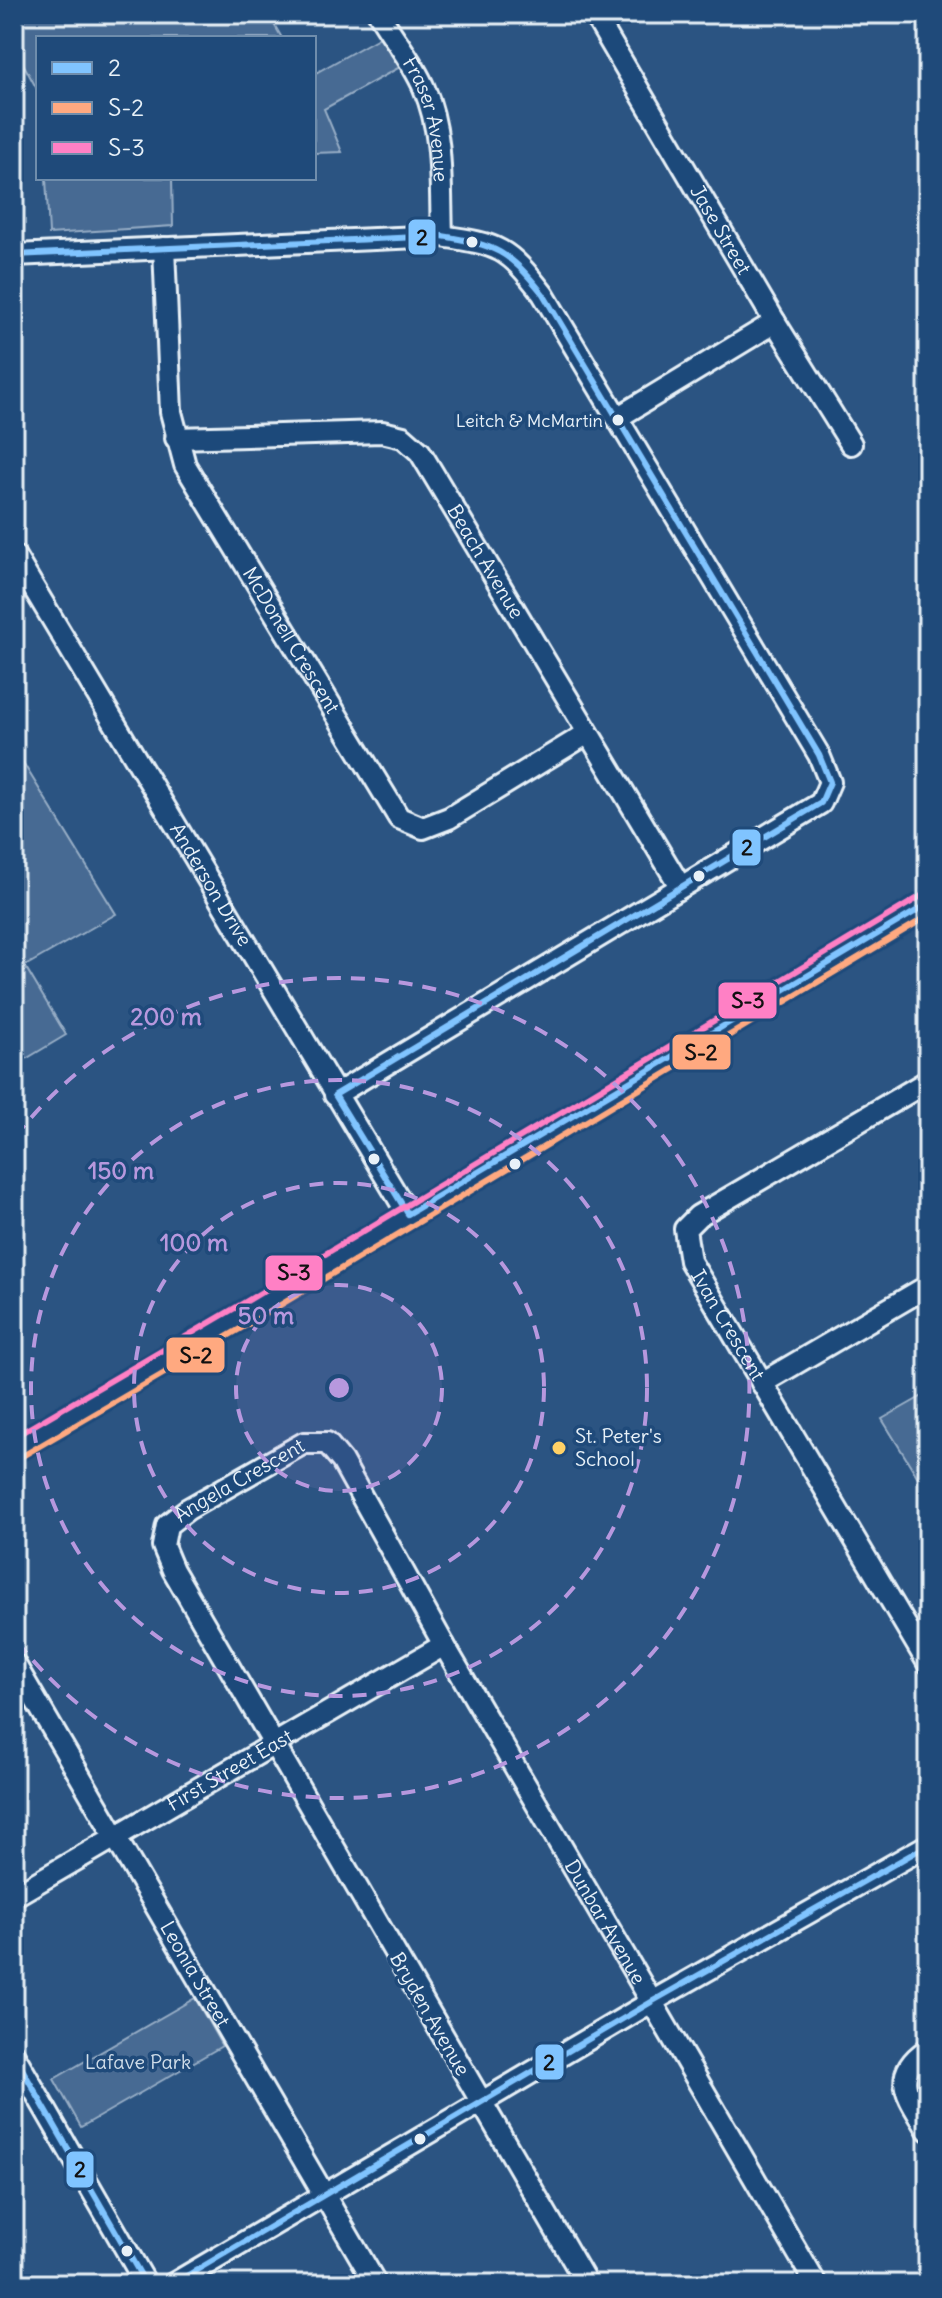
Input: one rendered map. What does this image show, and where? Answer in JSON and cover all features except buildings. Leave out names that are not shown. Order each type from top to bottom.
[{"type":"main road","points":[[14,1449],[252,1310],[928,904]]},
{"type":"street","name":"Fraser Avenue","points":[[379,14],[424,86],[435,119],[442,236]]},
{"type":"street","name":"Jase Street","points":[[594,14],[775,322],[851,444]]},
{"type":"street","points":[[14,255],[442,236],[490,243],[519,263],[543,294],[819,755],[830,782],[821,803],[335,1095]]},
{"type":"street","name":"McDonell Crescent","points":[[164,248],[171,412],[185,465],[399,818],[423,828],[449,818],[588,733]]},
{"type":"street","points":[[617,418],[775,322]]},
{"type":"street","name":"Beach Avenue","points":[[176,438],[382,432],[403,437],[420,452],[680,886]]},
{"type":"street","name":"Anderson Drive","points":[[14,555],[408,1214]]},
{"type":"street","name":"Ivan Crescent","points":[[928,1081],[698,1216],[685,1229],[690,1261],[928,1663]]},
{"type":"street","points":[[762,1383],[928,1286]]},
{"type":"street","name":"Angela Crescent","points":[[273,1743],[173,1570],[163,1546],[167,1525],[188,1509],[304,1443],[327,1443],[342,1461],[444,1645]]},
{"type":"street","name":"First Street East","points":[[14,1896],[444,1645]]},
{"type":"street","name":"Dunbar Avenue","points":[[444,1645],[816,2284]]},
{"type":"street","name":"Leonia Street","points":[[14,1663],[376,2284]]},
{"type":"street","name":"Bryden Avenue","points":[[273,1743],[587,2284]]},
{"type":"street","points":[[173,2284],[653,2001],[928,1845]]},
{"type":"street","points":[[928,2049],[913,2060],[906,2070],[904,2083],[928,2130]]},
{"type":"street","points":[[14,2055],[146,2284]]},
{"type":"green space","points":[[14,14],[268,14],[281,36],[36,36],[36,87],[14,47]]},
{"type":"green space","points":[[382,36],[400,67],[324,109],[342,152],[316,153],[316,73]]},
{"type":"green space","points":[[46,180],[172,180],[173,226],[49,234]]},
{"type":"green space","points":[[14,748],[116,914],[25,966],[66,1035],[14,1066]]},
{"type":"green space","points":[[928,1393],[928,1494],[882,1419]]},
{"type":"green space","name":"Lafave Park","points":[[195,1998],[222,2046],[81,2127],[54,2079]]},
{"type":"transit line","name":"2","points":[[14,255],[442,236],[500,252],[520,268],[543,294],[819,755],[830,782],[821,803],[335,1095],[408,1214],[928,904]]},
{"type":"transit line","name":"S-3","points":[[14,1437],[247,1301],[923,895]]},
{"type":"transit line","name":"S-2","points":[[19,1458],[257,1319],[928,916]]},
{"type":"transit line","name":"2","points":[[173,2284],[653,2001],[928,1845]]},
{"type":"transit line","name":"2","points":[[14,2055],[146,2284]]},
{"type":"place","name":"Leitch & McMartin","points":[[618,420]]},
{"type":"place","name":"St. Peter's School","points":[[559,1448]]}]
